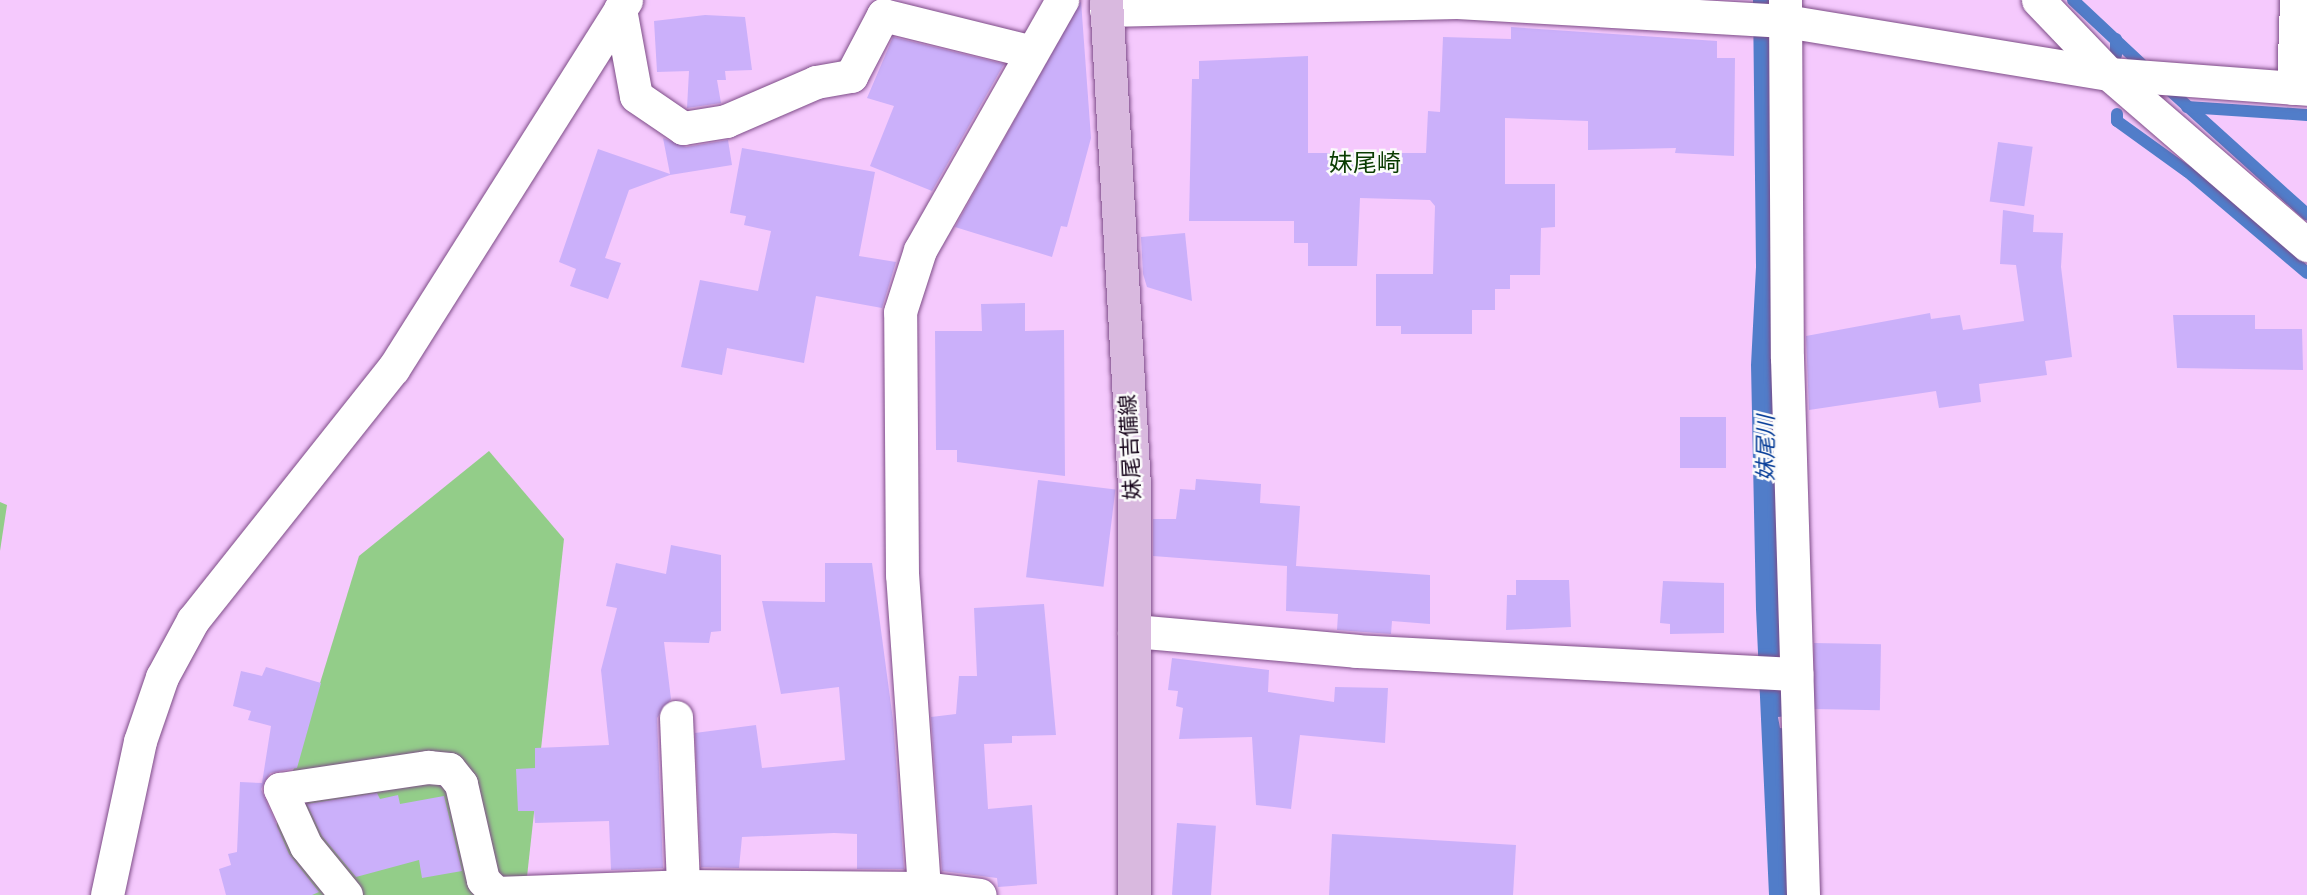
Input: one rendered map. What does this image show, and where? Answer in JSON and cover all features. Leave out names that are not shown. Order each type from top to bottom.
[{"type":"main road","name":"妹尾吉備線","points":[[1106,5],[1134,486],[1134,895]]},
{"type":"street","points":[[924,888],[902,575],[900,312],[920,250],[1028,51],[1062,0]]},
{"type":"street","points":[[2038,0],[2307,245]]},
{"type":"street","points":[[1106,5],[1457,1],[1737,12],[1785,10],[2122,75],[2173,76],[2300,88],[2296,0]]},
{"type":"street","points":[[623,4],[636,96],[683,128],[726,121],[816,82],[851,76],[883,15],[1028,51]]},
{"type":"street","points":[[107,895],[140,741],[162,677],[193,620],[393,369],[623,4]]},
{"type":"street","points":[[1785,10],[1791,675],[1803,895]]},
{"type":"street","points":[[1134,631],[1748,675],[1791,675]]},
{"type":"street","points":[[676,717],[683,886]]},
{"type":"street","points":[[346,895],[306,846],[280,789],[428,767],[449,769],[461,784],[483,880],[496,894],[683,886],[924,888],[980,895]]},
{"type":"green space","points":[[489,451],[564,539],[525,895],[255,895],[359,556]]},
{"type":"green space","points":[[0,502],[7,505],[0,551]]},
{"type":"water","name":"妹尾川","points":[[1753,0],[1777,0],[1787,716],[1778,717],[1780,728],[1787,729],[1793,895],[1769,895],[1756,609],[1751,365],[1756,267]]},
{"type":"building","points":[[1081,1],[1091,138],[1067,227],[1061,226],[1052,257],[955,227]]},
{"type":"building","points":[[705,15],[745,17],[752,70],[725,71],[726,80],[717,80],[721,103],[687,108],[689,71],[657,72],[654,21]]},
{"type":"building","points":[[1511,27],[1717,41],[1717,58],[1735,58],[1734,156],[1675,153],[1676,148],[1588,150],[1588,121],[1505,118],[1505,184],[1555,184],[1555,227],[1541,228],[1540,275],[1510,275],[1510,289],[1495,289],[1495,310],[1472,310],[1472,334],[1401,334],[1401,326],[1376,326],[1376,274],[1433,274],[1435,206],[1430,200],[1360,198],[1357,266],[1308,266],[1308,243],[1294,243],[1294,221],[1189,221],[1192,79],[1199,79],[1199,61],[1308,56],[1308,153],[1426,153],[1428,111],[1440,112],[1443,37],[1511,39]]},
{"type":"building","points":[[893,37],[1004,64],[932,191],[870,166],[894,106],[867,98]]},
{"type":"building","points":[[663,138],[686,147],[728,140],[732,165],[670,175],[629,190],[605,258],[621,263],[608,299],[570,286],[576,269],[559,262],[598,149],[670,174]]},
{"type":"building","points":[[1998,142],[2033,147],[2024,206],[1990,201]]},
{"type":"building","points":[[742,148],[875,172],[859,256],[896,262],[882,308],[816,296],[804,363],[727,348],[722,375],[681,367],[700,280],[758,291],[771,231],[744,225],[746,216],[730,213]]},
{"type":"building","points":[[2003,210],[2034,215],[2033,232],[2063,233],[2061,267],[2072,357],[2045,361],[2047,375],[1979,384],[1981,402],[1939,408],[1936,391],[1809,410],[1806,336],[1930,313],[1931,319],[1960,315],[1963,330],[2024,321],[2016,265],[2000,264]]},
{"type":"building","points":[[1185,233],[1192,301],[1147,287],[1143,274],[1141,237]]},
{"type":"building","points":[[1025,303],[1025,331],[1064,330],[1065,476],[957,462],[957,450],[936,450],[935,331],[982,331],[981,304]]},
{"type":"building","points":[[2173,315],[2255,315],[2255,329],[2302,329],[2303,370],[2177,368]]},
{"type":"building","points":[[1680,417],[1726,417],[1726,468],[1680,468]]},
{"type":"building","points":[[1196,479],[1261,484],[1260,503],[1300,506],[1296,566],[1430,575],[1430,624],[1392,621],[1391,634],[1337,630],[1338,614],[1286,611],[1287,566],[1153,556],[1153,519],[1176,519],[1180,489],[1195,490]]},
{"type":"building","points":[[1038,480],[1115,490],[1103,587],[1026,577]]},
{"type":"building","points":[[671,545],[721,555],[721,631],[711,632],[709,643],[664,642],[671,699],[657,718],[663,868],[611,870],[609,821],[535,823],[534,811],[518,811],[516,769],[535,768],[535,748],[609,745],[601,670],[617,608],[606,606],[616,563],[666,574]]},
{"type":"building","points":[[825,563],[872,563],[893,720],[904,869],[857,869],[857,834],[834,833],[742,837],[739,868],[701,867],[695,733],[756,725],[762,768],[845,760],[839,687],[781,694],[762,601],[825,602]]},
{"type":"building","points":[[1516,580],[1569,580],[1571,627],[1506,630],[1507,595],[1516,595]]},
{"type":"building","points":[[1663,581],[1724,583],[1724,633],[1670,634],[1670,624],[1660,623]]},
{"type":"building","points":[[1044,604],[1056,735],[1012,736],[1012,743],[984,744],[988,809],[1032,805],[1037,884],[998,887],[997,878],[942,871],[931,717],[956,714],[959,676],[977,676],[974,608]]},
{"type":"building","points":[[1814,643],[1881,644],[1880,710],[1813,709]]},
{"type":"building","points":[[1172,658],[1269,670],[1268,692],[1334,702],[1335,687],[1388,688],[1385,743],[1300,735],[1291,809],[1256,805],[1252,737],[1179,739],[1183,708],[1176,706],[1178,691],[1168,690]]},
{"type":"building","points":[[266,667],[321,683],[297,768],[270,773],[261,789],[289,854],[319,892],[312,895],[226,895],[219,869],[231,865],[228,854],[237,852],[240,782],[262,783],[271,726],[248,720],[251,711],[233,706],[241,671],[262,676]]},
{"type":"building","points":[[377,793],[380,799],[398,795],[400,804],[444,796],[462,871],[422,878],[419,860],[356,877],[322,836],[307,804]]},
{"type":"building","points":[[1177,823],[1216,826],[1211,895],[1172,895]]},
{"type":"building","points":[[1332,834],[1516,845],[1513,895],[1329,895]]},
{"type":"waterway","points":[[2073,0],[2149,71]]},
{"type":"waterway","points":[[2116,39],[2116,55]]},
{"type":"waterway","points":[[2164,85],[2307,214]]},
{"type":"waterway","points":[[2187,107],[2307,115]]},
{"type":"waterway","points":[[2117,114],[2117,121],[2188,172],[2307,273]]},
{"type":"district","name":"妹尾崎","points":[[1365,165]]}]
